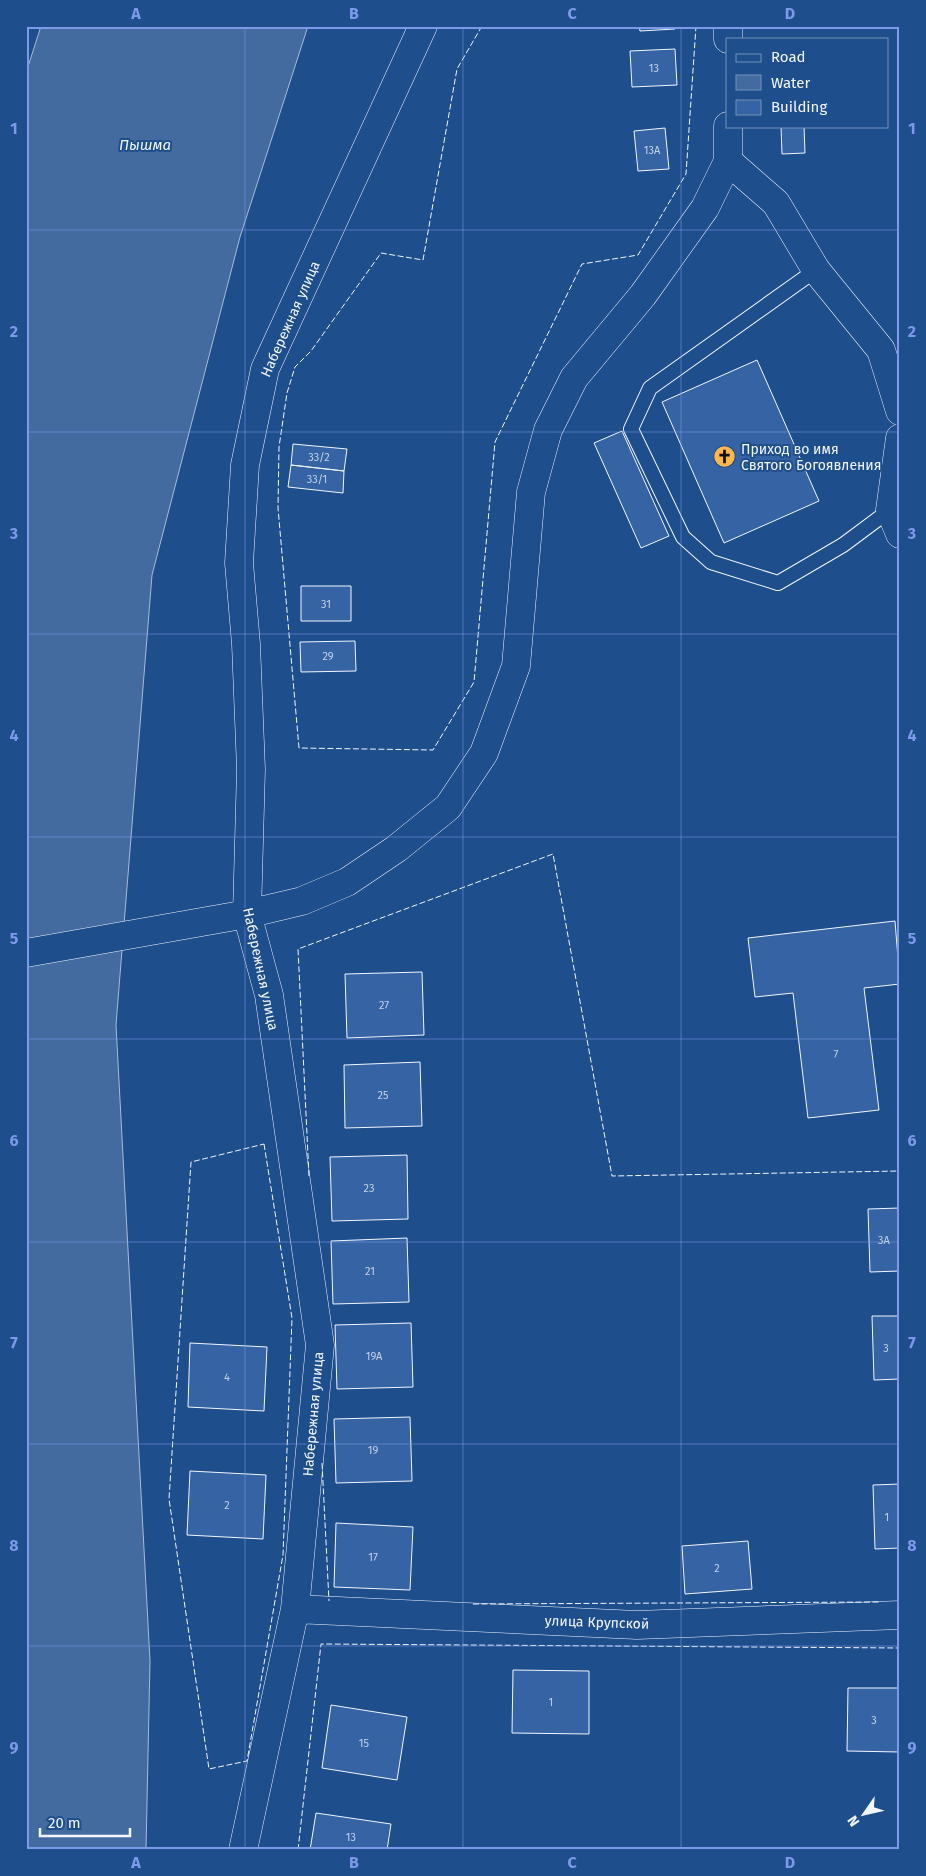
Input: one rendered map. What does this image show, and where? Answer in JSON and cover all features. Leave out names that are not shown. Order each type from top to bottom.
[{"type":"main road","name":"Набережная улица","points":[[243,1850],[295,1608],[320,1346],[269,995],[247,914],[250,769],[246,644],[239,562],[245,465],[265,369],[423,26]]},
{"type":"main road","points":[[26,953],[247,914],[302,900],[347,882],[388,855],[448,807],[484,753],[516,666],[522,574],[531,492],[548,430],[574,378],[643,295],[700,216],[728,161],[728,128]]},
{"type":"main road","points":[[728,161],[776,203],[816,270],[881,350],[900,412]]},
{"type":"main road","points":[[895,522],[900,438]]},
{"type":"main road","name":"улица Крупской","points":[[295,1608],[637,1625],[900,1615]]},
{"type":"lane","points":[[816,270],[650,388],[631,429],[683,537],[711,562],[778,582],[843,545],[895,522]]},
{"type":"water","name":"Пышма","points":[[41,26],[308,26],[240,237],[152,575],[116,1025],[150,1661],[146,1850],[26,1850],[26,73]]},
{"type":"building","points":[[639,26],[675,26],[675,29],[640,31]]},
{"type":"building","points":[[675,49],[677,85],[632,87],[630,51]]},
{"type":"building","points":[[665,128],[669,169],[638,171],[634,131]]},
{"type":"building","points":[[781,128],[804,128],[805,153],[782,154]]},
{"type":"building","points":[[757,360],[819,501],[724,543],[662,402]]},
{"type":"building","points":[[622,431],[669,536],[641,548],[594,443]]},
{"type":"building","points":[[293,444],[347,449],[344,471],[291,465]]},
{"type":"building","points":[[291,465],[344,471],[343,493],[288,487]]},
{"type":"building","points":[[301,586],[351,586],[351,621],[301,621]]},
{"type":"building","points":[[355,641],[356,671],[301,672],[300,642]]},
{"type":"building","points":[[895,921],[900,984],[864,988],[879,1110],[808,1118],[793,993],[755,997],[748,938]]},
{"type":"building","points":[[422,972],[424,1035],[347,1038],[345,974]]},
{"type":"building","points":[[420,1062],[422,1126],[345,1128],[344,1065]]},
{"type":"building","points":[[407,1155],[408,1219],[332,1221],[330,1157]]},
{"type":"building","points":[[900,1208],[900,1271],[870,1272],[868,1209]]},
{"type":"building","points":[[407,1238],[409,1302],[333,1304],[331,1241]]},
{"type":"building","points":[[872,1316],[900,1316],[900,1379],[874,1380]]},
{"type":"building","points":[[411,1323],[413,1387],[337,1389],[335,1325]]},
{"type":"building","points":[[190,1343],[267,1347],[264,1411],[188,1407]]},
{"type":"building","points":[[410,1417],[412,1481],[336,1483],[334,1419]]},
{"type":"building","points":[[190,1471],[266,1475],[263,1539],[187,1535]]},
{"type":"building","points":[[900,1484],[900,1548],[875,1549],[873,1485]]},
{"type":"building","points":[[336,1523],[413,1527],[410,1590],[334,1587]]},
{"type":"building","points":[[748,1541],[752,1589],[685,1594],[682,1546]]},
{"type":"building","points":[[513,1670],[589,1671],[589,1734],[512,1733]]},
{"type":"building","points":[[848,1688],[900,1688],[900,1752],[847,1751]]},
{"type":"building","points":[[331,1705],[407,1717],[397,1780],[322,1768]]},
{"type":"building","points":[[316,1813],[391,1824],[387,1850],[310,1850]]},
{"type":"fence","points":[[482,26],[457,69],[423,260],[381,253],[311,351],[295,367],[287,393],[279,447],[278,508],[299,748],[433,750],[474,682],[495,442],[582,264],[638,255],[686,174],[696,26]]},
{"type":"fence","points":[[309,1176],[298,949],[553,854],[612,1176],[900,1171]]},
{"type":"fence","points":[[264,1144],[292,1318],[283,1555],[247,1761],[209,1769],[169,1499],[191,1162],[264,1144]]},
{"type":"fence","points":[[322,1463],[329,1601]]},
{"type":"fence","points":[[473,1604],[880,1602]]},
{"type":"fence","points":[[298,1850],[321,1644],[900,1648]]},
{"type":"place","name":"Приход во имя Святого Богоявления","points":[[725,457]]}]
